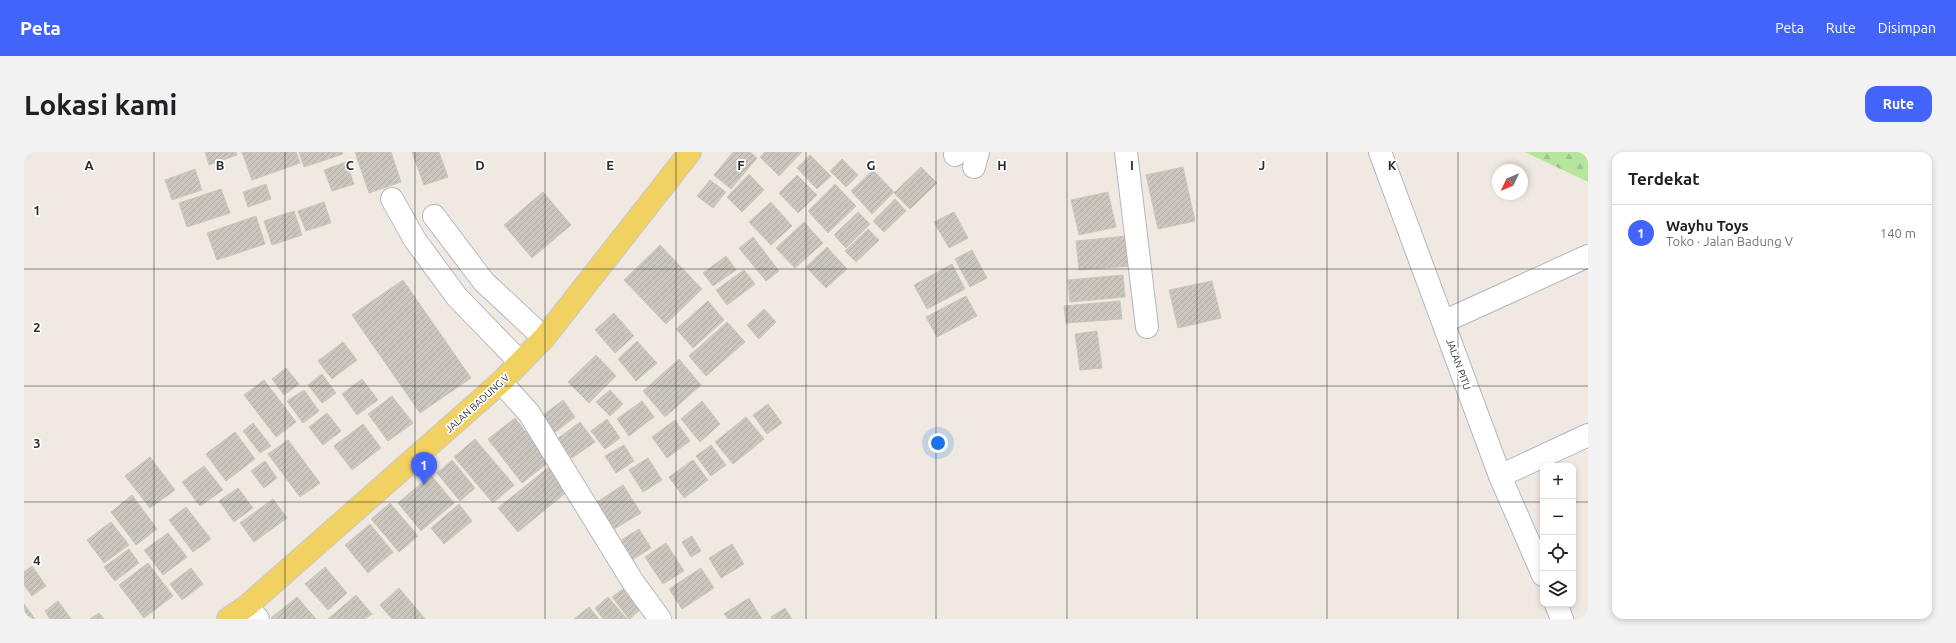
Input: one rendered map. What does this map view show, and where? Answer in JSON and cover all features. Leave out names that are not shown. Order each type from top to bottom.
[{"type":"main road","name":"JALAN BADUNG V","points":[[228,619],[252,613],[501,382],[544,338],[690,152]]},
{"type":"street","points":[[1126,152],[1147,328]]},
{"type":"street","name":"JALAN PITU","points":[[1380,152],[1500,476],[1541,571]]},
{"type":"street","points":[[392,199],[415,240],[457,298],[520,362]]},
{"type":"street","points":[[434,216],[484,282],[544,338]]},
{"type":"street","points":[[1443,322],[1588,256]]},
{"type":"street","points":[[501,382],[529,413],[633,582],[660,619]]},
{"type":"street","points":[[1500,476],[1588,435]]},
{"type":"street","points":[[1557,607],[1562,619]]},
{"type":"green space","points":[[1525,152],[1588,152],[1588,182]]},
{"type":"building","points":[[205,152],[236,152],[237,155],[209,165]]},
{"type":"building","points":[[242,152],[296,152],[300,163],[252,180]]},
{"type":"building","points":[[299,152],[342,152],[343,154],[304,167]]},
{"type":"building","points":[[355,152],[391,152],[401,182],[369,193]]},
{"type":"building","points":[[412,152],[439,152],[448,177],[424,185]]},
{"type":"building","points":[[733,152],[750,152],[757,158],[731,189],[714,175]]},
{"type":"building","points":[[765,152],[802,152],[779,176],[760,157]]},
{"type":"building","points":[[810,155],[831,176],[817,189],[797,168]]},
{"type":"building","points":[[842,159],[858,175],[846,187],[830,171]]},
{"type":"building","points":[[346,162],[354,184],[332,191],[324,170]]},
{"type":"building","points":[[921,167],[937,183],[910,209],[894,193]]},
{"type":"building","points":[[1183,167],[1195,221],[1158,229],[1146,175]]},
{"type":"building","points":[[195,169],[202,190],[172,200],[165,180]]},
{"type":"building","points":[[873,170],[894,192],[872,214],[851,191]]},
{"type":"building","points":[[749,174],[764,190],[742,212],[727,197]]},
{"type":"building","points":[[797,175],[817,195],[798,213],[779,193]]},
{"type":"building","points":[[710,180],[726,192],[713,208],[697,196]]},
{"type":"building","points":[[266,184],[271,199],[248,207],[243,192]]},
{"type":"building","points":[[835,184],[856,206],[828,233],[808,211]]},
{"type":"building","points":[[221,189],[230,213],[187,227],[179,203]]},
{"type":"building","points":[[543,192],[571,225],[532,258],[504,225]]},
{"type":"building","points":[[1108,192],[1116,227],[1079,235],[1071,200]]},
{"type":"building","points":[[895,199],[906,211],[884,232],[873,221]]},
{"type":"building","points":[[324,202],[331,223],[306,231],[298,211]]},
{"type":"building","points":[[771,202],[792,226],[771,245],[749,222]]},
{"type":"building","points":[[294,211],[302,235],[272,245],[264,221]]},
{"type":"building","points":[[858,212],[870,224],[846,248],[834,235]]},
{"type":"building","points":[[954,212],[968,238],[949,248],[934,222]]},
{"type":"building","points":[[256,216],[265,244],[217,260],[207,233]]},
{"type":"building","points":[[804,222],[823,243],[795,268],[776,248]]},
{"type":"building","points":[[868,229],[879,240],[856,262],[845,251]]},
{"type":"building","points":[[1127,236],[1130,266],[1079,270],[1076,241]]},
{"type":"building","points":[[753,237],[779,271],[766,281],[739,248]]},
{"type":"building","points":[[660,245],[702,289],[666,324],[624,280]]},
{"type":"building","points":[[827,247],[847,269],[826,288],[806,267]]},
{"type":"building","points":[[972,250],[987,278],[970,287],[955,259]]},
{"type":"building","points":[[726,256],[736,270],[713,286],[703,273]]},
{"type":"building","points":[[952,264],[965,289],[927,309],[914,285]]},
{"type":"building","points":[[744,270],[755,284],[727,305],[716,290]]},
{"type":"building","points":[[1123,275],[1125,297],[1070,302],[1068,280]]},
{"type":"building","points":[[403,280],[471,378],[420,413],[352,315]]},
{"type":"building","points":[[1212,281],[1221,318],[1178,328],[1169,290]]},
{"type":"building","points":[[966,296],[977,316],[937,337],[926,317]]},
{"type":"building","points":[[708,301],[724,320],[693,348],[676,329]]},
{"type":"building","points":[[1120,301],[1122,319],[1066,323],[1064,306]]},
{"type":"building","points":[[764,309],[776,322],[759,339],[747,325]]},
{"type":"building","points":[[614,313],[634,336],[615,353],[595,330]]},
{"type":"building","points":[[727,322],[745,342],[706,376],[689,356]]},
{"type":"building","points":[[1097,331],[1102,368],[1080,370],[1075,334]]},
{"type":"building","points":[[637,341],[657,363],[636,381],[618,359]]},
{"type":"building","points":[[343,342],[357,360],[332,379],[318,361]]},
{"type":"building","points":[[596,355],[616,376],[589,403],[568,382]]},
{"type":"building","points":[[679,359],[701,385],[665,417],[643,391]]},
{"type":"building","points":[[286,368],[299,384],[284,395],[272,379]]},
{"type":"building","points":[[322,374],[336,393],[322,403],[308,385]]},
{"type":"building","points":[[362,379],[378,400],[357,415],[342,394]]},
{"type":"building","points":[[264,380],[296,422],[276,437],[244,395]]},
{"type":"building","points":[[304,390],[319,411],[303,423],[287,401]]},
{"type":"building","points":[[610,390],[623,404],[610,416],[596,402]]},
{"type":"building","points":[[392,396],[413,423],[388,441],[368,414]]},
{"type":"building","points":[[563,400],[575,417],[554,433],[542,416]]},
{"type":"building","points":[[642,401],[654,417],[629,436],[617,419]]},
{"type":"building","points":[[702,401],[720,424],[700,442],[681,419]]},
{"type":"building","points":[[768,404],[782,423],[767,434],[753,415]]},
{"type":"building","points":[[327,413],[341,431],[323,445],[309,427]]},
{"type":"building","points":[[746,417],[764,439],[733,464],[715,442]]},
{"type":"building","points":[[515,418],[549,462],[522,483],[488,439]]},
{"type":"building","points":[[607,419],[620,438],[605,449],[591,431]]},
{"type":"building","points":[[675,420],[690,441],[667,458],[652,437]]},
{"type":"building","points":[[580,422],[595,442],[572,458],[557,439]]},
{"type":"building","points":[[253,423],[271,446],[260,453],[243,431]]},
{"type":"building","points":[[363,424],[381,448],[352,470],[334,446]]},
{"type":"building","points":[[235,432],[255,459],[226,481],[206,454]]},
{"type":"building","points":[[475,439],[514,485],[493,503],[454,457]]},
{"type":"building","points":[[288,440],[320,483],[300,497],[268,454]]},
{"type":"building","points":[[624,445],[634,461],[616,473],[605,456]]},
{"type":"building","points":[[711,445],[726,465],[711,476],[696,456]]},
{"type":"building","points":[[150,457],[175,490],[150,508],[125,476]]},
{"type":"building","points":[[648,458],[662,480],[643,492],[629,470]]},
{"type":"building","points":[[452,460],[475,488],[460,501],[437,473]]},
{"type":"building","points":[[693,460],[708,480],[684,498],[669,477]]},
{"type":"building","points":[[265,461],[277,478],[264,488],[251,471]]},
{"type":"building","points":[[204,466],[223,490],[200,506],[182,482]]},
{"type":"building","points":[[549,467],[568,491],[518,532],[498,508]]},
{"type":"building","points":[[431,475],[454,503],[421,531],[398,503]]},
{"type":"building","points":[[623,485],[641,513],[614,529],[597,502]]},
{"type":"building","points":[[238,488],[253,508],[234,522],[219,501]]},
{"type":"building","points":[[132,495],[157,529],[136,545],[111,512]]},
{"type":"building","points":[[273,499],[287,518],[254,542],[240,523]]},
{"type":"building","points":[[390,503],[418,536],[399,552],[371,519]]},
{"type":"building","points":[[459,504],[472,521],[444,544],[431,528]]},
{"type":"building","points":[[186,507],[211,539],[193,552],[169,520]]},
{"type":"building","points":[[111,522],[129,545],[104,563],[87,540]]},
{"type":"building","points":[[370,524],[393,552],[368,573],[345,545]]},
{"type":"building","points":[[639,529],[651,548],[627,563],[615,544]]},
{"type":"building","points":[[168,533],[187,557],[163,575],[144,550]]},
{"type":"building","points":[[692,536],[701,551],[691,557],[682,542]]},
{"type":"building","points":[[666,543],[684,571],[663,584],[645,557]]},
{"type":"building","points":[[732,544],[744,564],[721,578],[709,558]]},
{"type":"building","points":[[129,549],[139,563],[115,581],[104,567]]},
{"type":"building","points":[[148,563],[173,596],[144,618],[119,585]]},
{"type":"building","points":[[32,566],[46,586],[32,596],[24,585],[24,572]]},
{"type":"building","points":[[325,567],[347,593],[328,610],[305,584]]},
{"type":"building","points":[[191,568],[203,584],[182,600],[170,584]]},
{"type":"building","points":[[701,568],[714,588],[682,609],[669,589]]},
{"type":"building","points":[[399,588],[425,619],[392,619],[380,605]]},
{"type":"building","points":[[623,589],[640,610],[629,619],[612,597]]},
{"type":"building","points":[[356,595],[372,614],[365,619],[328,619]]},
{"type":"building","points":[[297,597],[316,619],[271,618]]},
{"type":"building","points":[[608,597],[627,619],[603,619],[595,608]]},
{"type":"building","points":[[749,598],[762,619],[728,619],[724,614]]},
{"type":"building","points":[[58,601],[71,619],[50,619],[45,611]]},
{"type":"building","points":[[24,604],[35,619],[24,619]]},
{"type":"building","points":[[589,607],[599,619],[574,619]]},
{"type":"building","points":[[785,608],[792,619],[772,619],[771,617]]},
{"type":"building","points":[[99,613],[104,619],[90,619]]},
{"type":"place","name":"Wayhu Toys","points":[[424,485]]}]
